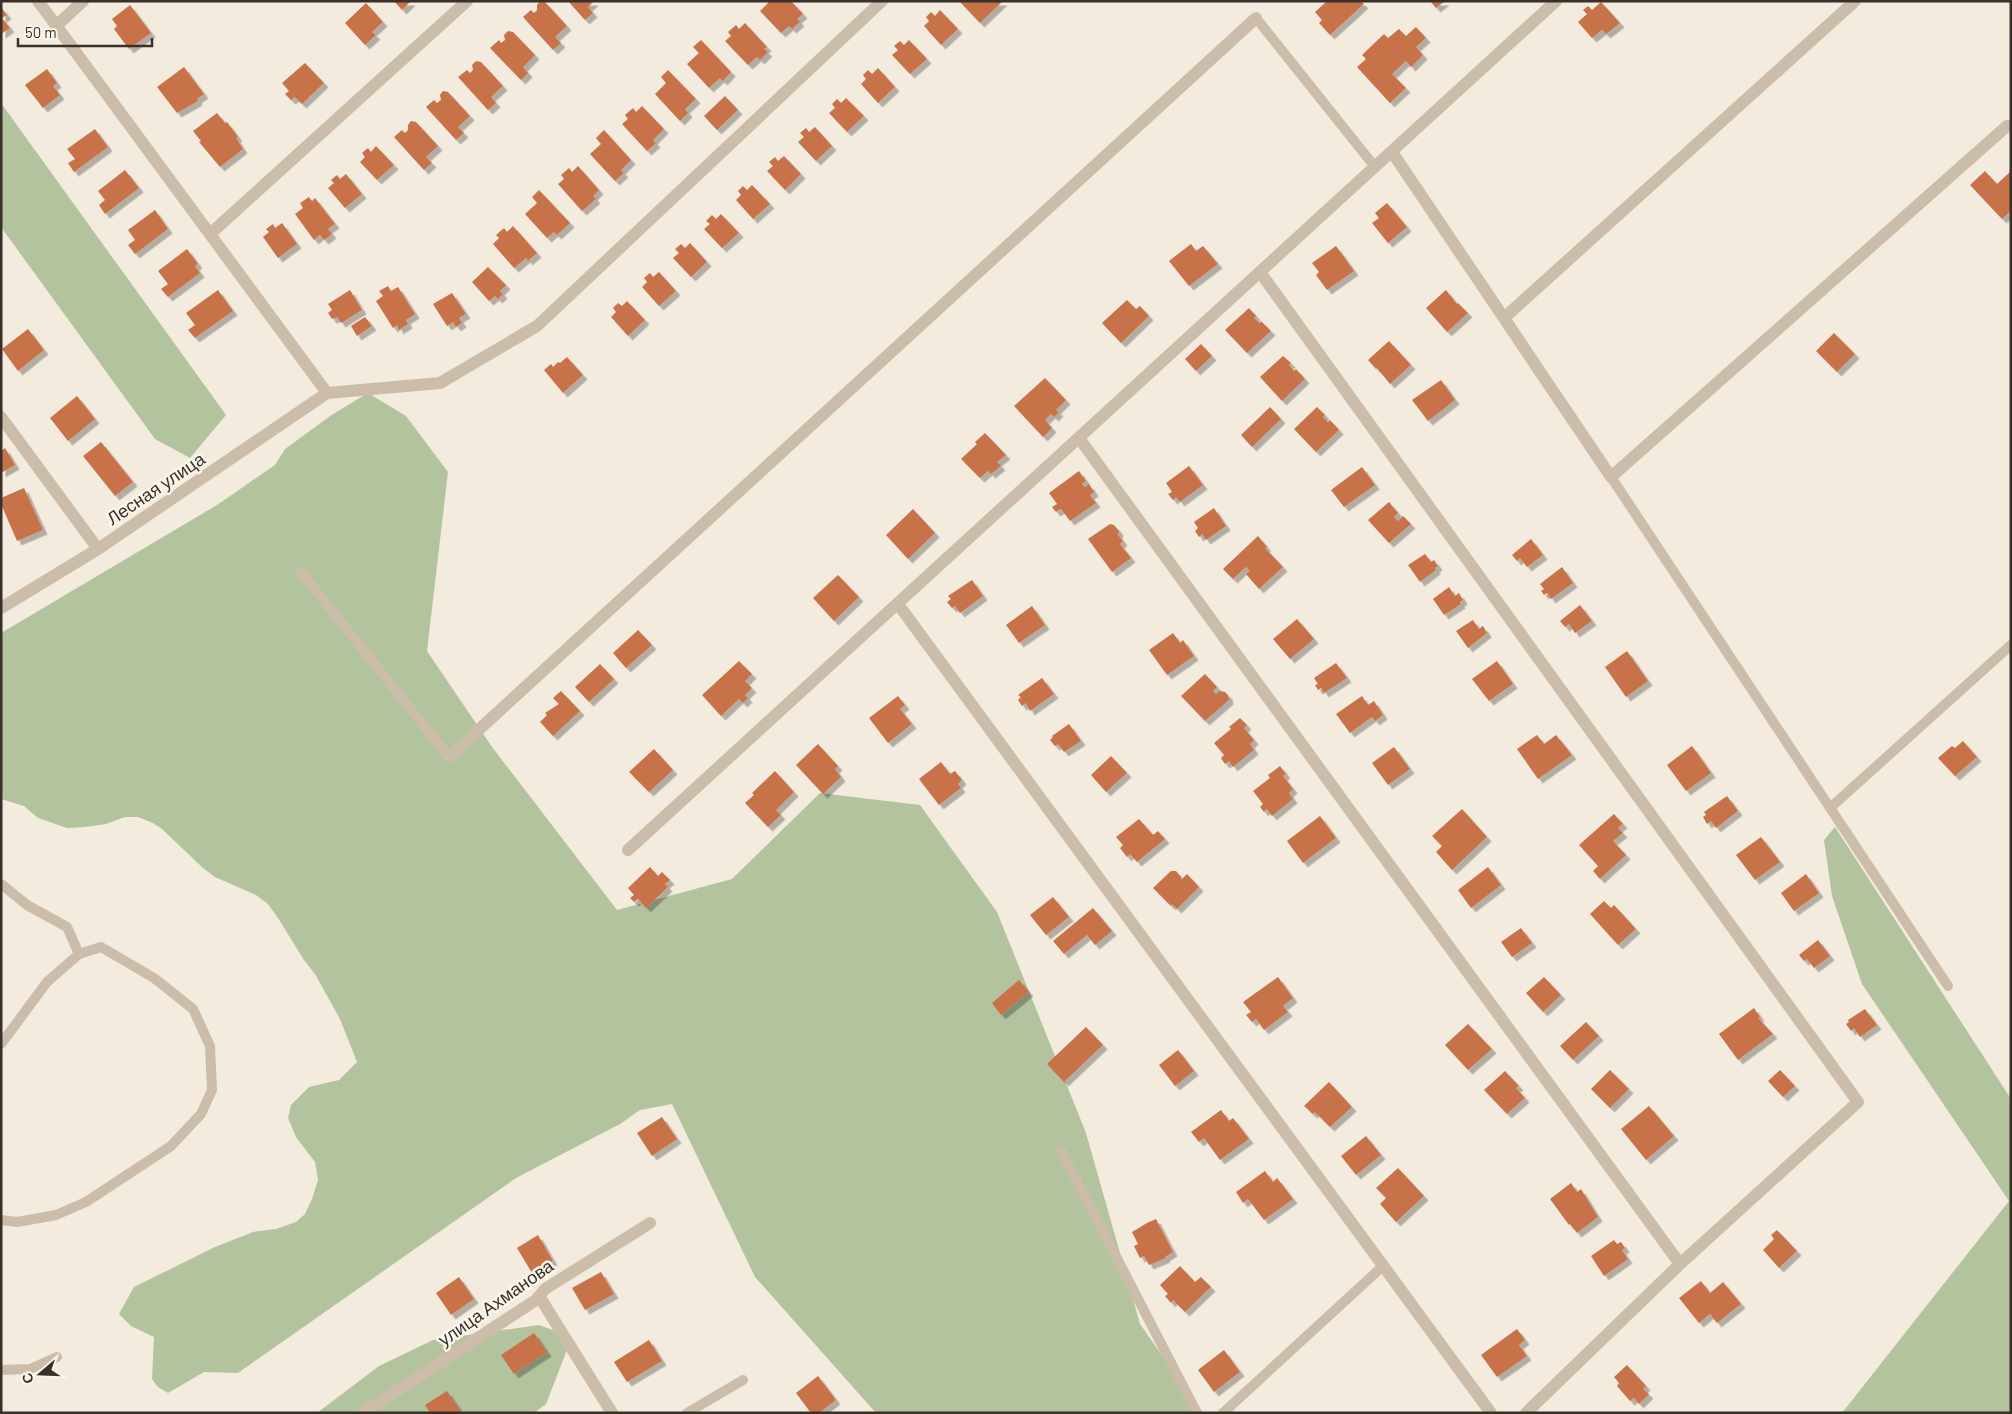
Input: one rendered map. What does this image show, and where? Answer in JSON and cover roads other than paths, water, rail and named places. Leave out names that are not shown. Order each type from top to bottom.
[{"type":"street","points":[[38,1],[327,393],[440,383],[537,326],[882,1]]},
{"type":"street","points":[[56,26],[83,1]]},
{"type":"street","points":[[210,234],[467,1]]},
{"type":"street","points":[[628,850],[1556,1]]},
{"type":"street","points":[[1504,318],[1855,1]]},
{"type":"street","points":[[449,757],[1256,18]]},
{"type":"street","points":[[1392,152],[1611,477],[2007,126]]},
{"type":"street","points":[[1260,272],[1858,1102],[1680,1264],[1526,1413]]},
{"type":"street","name":"Лесная улица","points":[[1,608],[98,549],[327,393]]},
{"type":"street","points":[[1,417],[98,549]]},
{"type":"street","points":[[1079,438],[1680,1264]]},
{"type":"street","points":[[898,604],[1491,1413]]},
{"type":"street","name":"улица Ахманова","points":[[363,1413],[536,1300],[545,1289],[650,1222]]},
{"type":"street","points":[[539,1296],[612,1413]]},
{"type":"lane","points":[[1256,18],[1375,167]]},
{"type":"lane","points":[[1611,477],[1948,986]]},
{"type":"lane","points":[[301,572],[449,757]]},
{"type":"lane","points":[[1830,808],[2011,645]]},
{"type":"lane","points":[[1,884],[27,905],[67,927],[79,954]]},
{"type":"lane","points":[[1,1044],[48,982],[79,954],[101,947],[154,978],[193,1009],[210,1046],[212,1090],[201,1114],[171,1146],[86,1202],[56,1215],[17,1222],[1,1220]]},
{"type":"lane","points":[[1061,1150],[1197,1413]]},
{"type":"lane","points":[[1223,1413],[1383,1266]]},
{"type":"lane","points":[[1,1370],[30,1368],[57,1357]]},
{"type":"lane","points":[[688,1413],[743,1380]]}]
